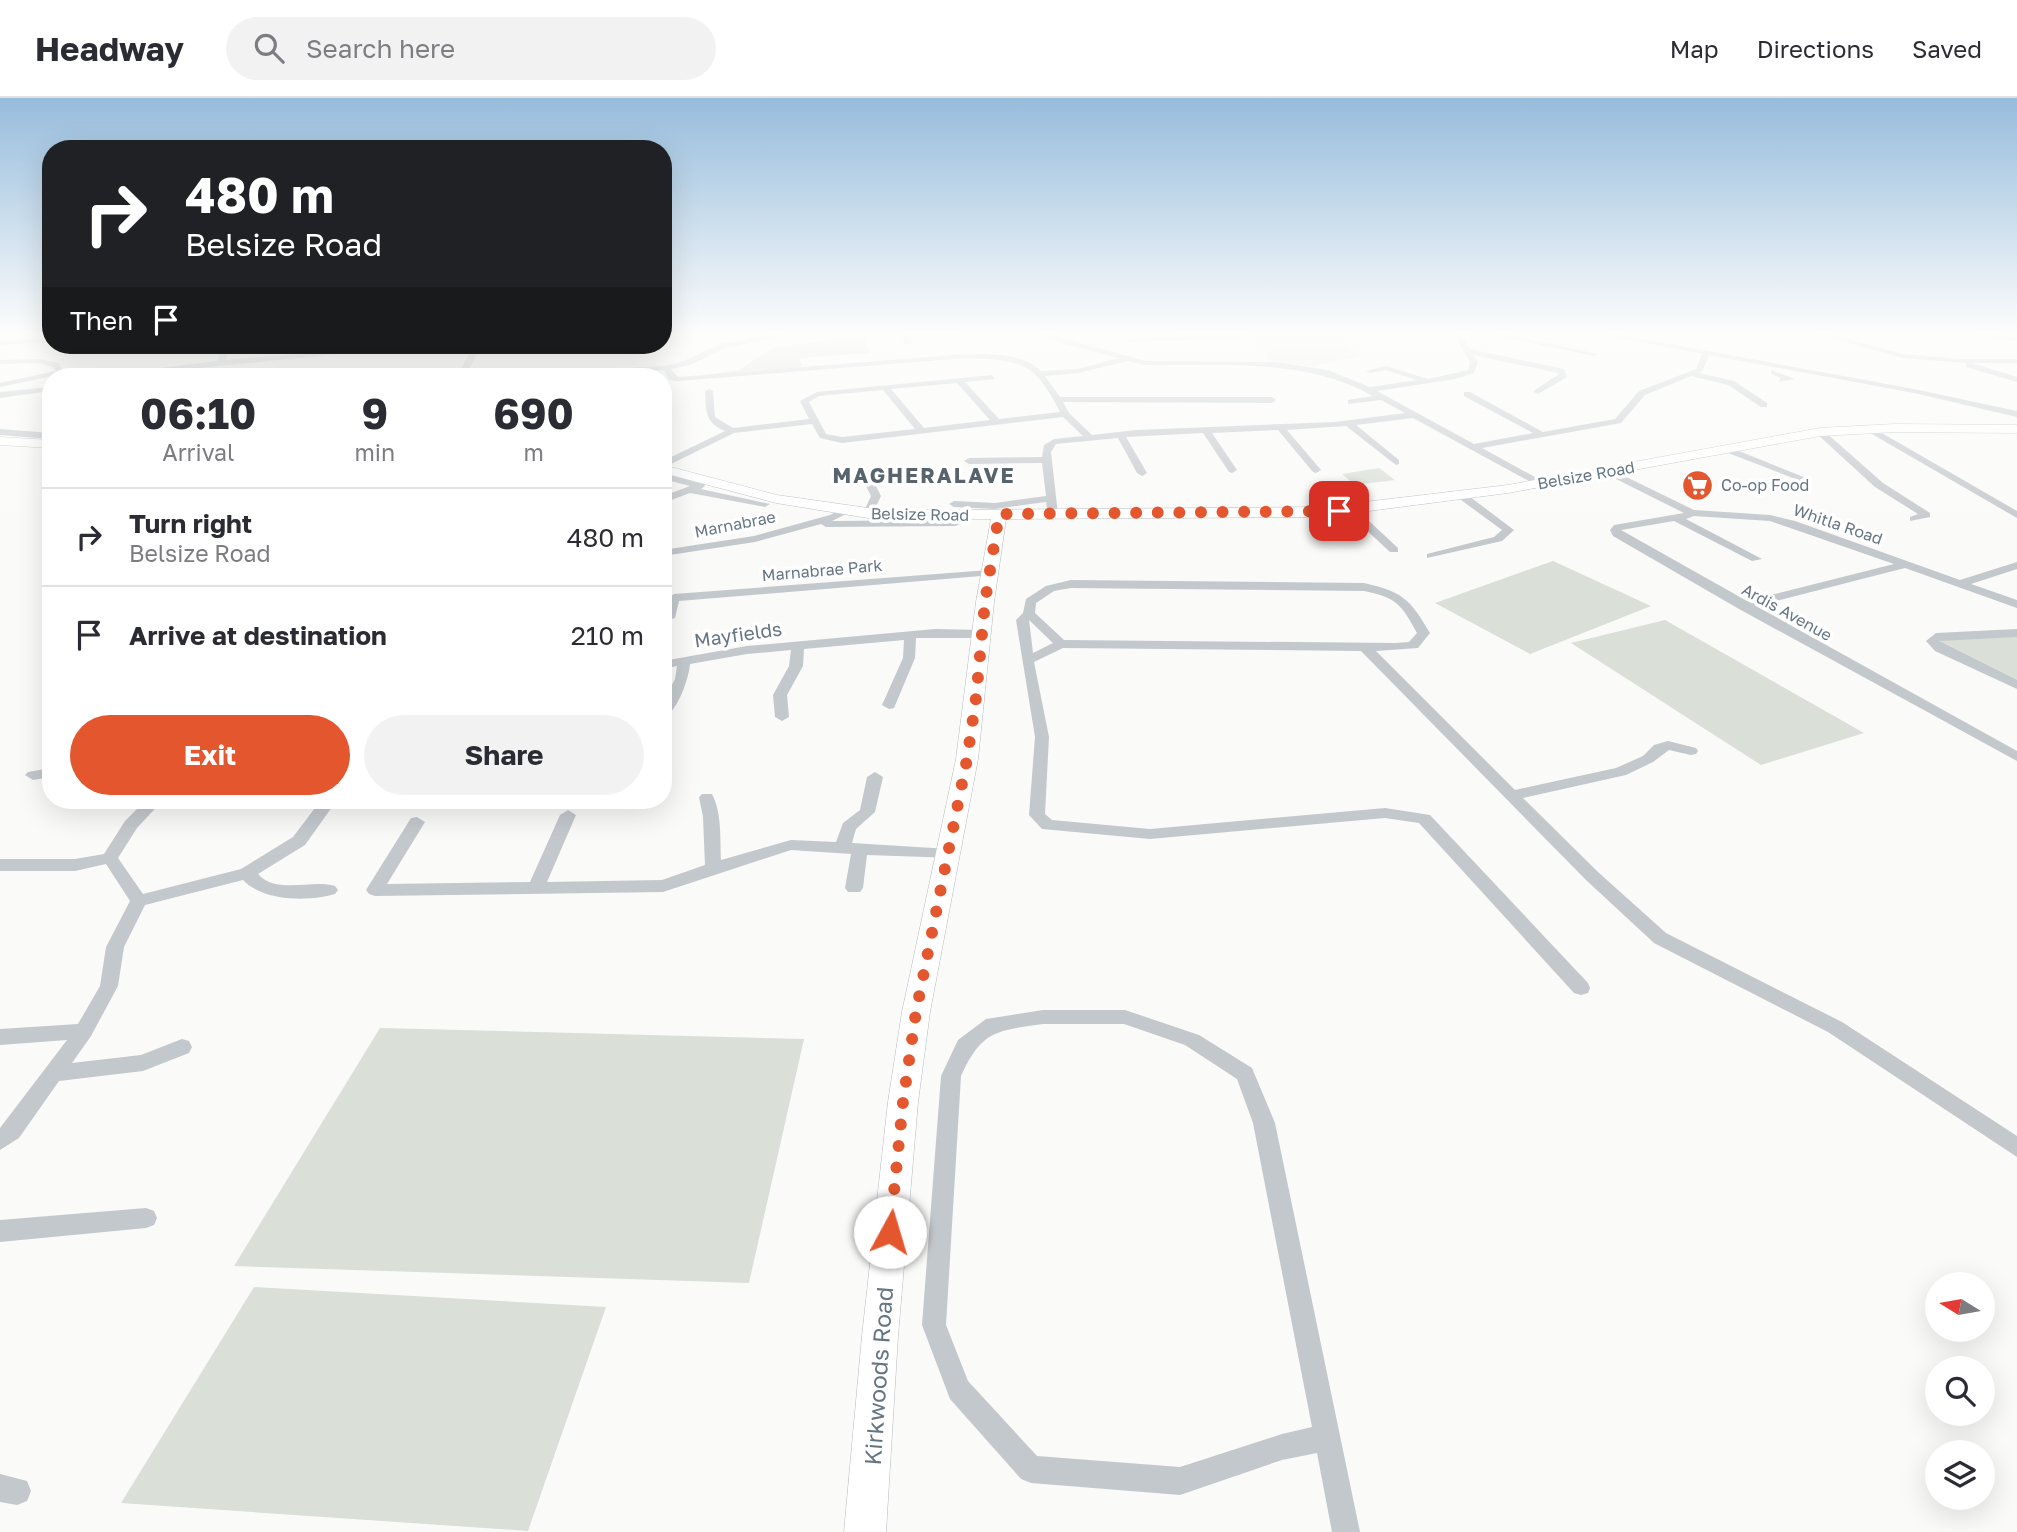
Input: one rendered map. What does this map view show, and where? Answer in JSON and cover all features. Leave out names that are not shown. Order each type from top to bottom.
[{"type":"street","points":[[709,399],[709,418],[714,424],[732,431]]},
{"type":"street","points":[[806,399],[804,401],[823,436],[831,439],[1065,414]]},
{"type":"street","points":[[895,399],[921,430]]},
{"type":"street","points":[[976,399],[997,422]]},
{"type":"street","points":[[1055,399],[1272,400]]},
{"type":"street","points":[[1055,399],[1065,414],[1089,438]]},
{"type":"street","points":[[1351,401],[1367,399]]},
{"type":"street","points":[[1385,399],[1540,484]]},
{"type":"street","points":[[1475,399],[1542,435]]},
{"type":"street","points":[[1472,447],[1618,421],[1637,399]]},
{"type":"street","points":[[1756,399],[1765,405]]},
{"type":"street","points":[[1942,399],[2017,414]]},
{"type":"street","points":[[1053,514],[1046,460],[1049,445],[1120,434],[1349,424],[1414,415]]},
{"type":"street","points":[[672,462],[732,431],[815,421]]},
{"type":"street","points":[[1349,424],[1396,462]]},
{"type":"street","points":[[1280,427],[1317,470]]},
{"type":"street","points":[[1868,428],[2017,515]]},
{"type":"street","name":"Belsize Road","points":[[672,472],[700,486],[868,513],[1053,514],[1351,510],[1540,484],[1820,432],[1868,428],[2017,429]]},
{"type":"street","points":[[1206,430],[1232,470]]},
{"type":"street","points":[[0,432],[42,435]]},
{"type":"street","points":[[1820,432],[1879,485],[1926,515],[1913,519]]},
{"type":"street","points":[[1120,434],[1142,473]]},
{"type":"street","points":[[0,441],[42,443]]},
{"type":"street","points":[[1726,449],[1806,480]]},
{"type":"street","points":[[969,461],[1046,460]]},
{"type":"street","points":[[868,513],[876,496],[869,482],[877,472],[886,470]]},
{"type":"street","name":"Whitla Road","points":[[1608,471],[1692,513],[1770,518],[1791,523],[2017,604]]},
{"type":"street","points":[[672,478],[765,505]]},
{"type":"street","points":[[672,497],[700,486]]},
{"type":"street","points":[[1431,556],[1498,539],[1509,530],[1461,495]]},
{"type":"street","name":"Belsize Road","points":[[954,503],[995,506],[1050,498]]},
{"type":"street","points":[[1351,510],[1394,550]]},
{"type":"street","name":"Marnabrae","points":[[672,552],[755,539],[812,524],[844,511]]},
{"type":"street","name":"Ardis Avenue","points":[[1692,513],[1676,519],[1618,527],[1615,530],[1617,534],[1743,606],[2017,757]]},
{"type":"street","name":"Kirkwoods Road","points":[[865,1532],[880,1336],[903,1102],[916,1012],[974,710],[989,573],[999,514]]},
{"type":"street","points":[[1676,519],[1756,559]]},
{"type":"street","name":"Marnabrae","points":[[812,524],[956,523]]},
{"type":"street","points":[[1743,606],[1903,564]]},
{"type":"street","points":[[1962,583],[2017,565]]},
{"type":"street","name":"Marnabrae Park","points":[[672,609],[674,598],[989,573]]},
{"type":"street","points":[[1027,660],[1061,644],[1365,647],[1413,645],[1424,633],[1404,599],[1394,593],[1363,587],[1071,584],[1050,587],[1030,602],[1028,614],[1022,620],[1027,660],[1042,737],[1037,816],[1048,825],[1097,832],[1164,834],[1385,813],[1424,819],[1581,988]]},
{"type":"street","points":[[1028,614],[1061,644]]},
{"type":"street","name":"Mayfields","points":[[672,664],[747,650],[798,645],[910,636],[982,634]]},
{"type":"street","points":[[2017,634],[1936,637],[1932,640],[1940,648],[2017,685]]},
{"type":"street","points":[[889,705],[909,658],[910,636]]},
{"type":"street","name":"Mayfields","points":[[782,717],[780,695],[796,666],[798,645]]},
{"type":"street","points":[[1365,647],[1626,910],[1660,939],[1835,1027],[2017,1148]]},
{"type":"street","name":"Mayfields","points":[[672,696],[682,678],[684,662]]},
{"type":"street","points":[[1513,795],[1621,772],[1648,759],[1659,748],[1668,746],[1691,751]]},
{"type":"street","points":[[33,775],[42,774]]},
{"type":"street","points":[[854,888],[849,827],[867,812],[876,777]]},
{"type":"street","points":[[707,797],[711,817],[713,868]]},
{"type":"street","points":[[0,865],[75,865],[110,858],[131,825],[146,809]]},
{"type":"street","points":[[0,1141],[11,1132],[84,1031],[109,986],[114,947],[139,901],[247,873],[299,841],[322,809]]},
{"type":"street","points":[[536,888],[568,815]]},
{"type":"street","points":[[417,822],[375,890],[663,886],[791,845],[948,854]]},
{"type":"street","points":[[110,858],[139,901]]},
{"type":"street","points":[[247,873],[259,886],[295,892],[329,890]]},
{"type":"street","points":[[1327,1437],[1282,1447],[1180,1481],[1031,1469],[959,1390],[934,1325],[951,1076],[965,1046],[993,1024],[1043,1017],[1125,1017],[1192,1041],[1245,1074],[1264,1123],[1327,1437],[1346,1532]]},
{"type":"street","points":[[0,1037],[84,1031]]},
{"type":"street","points":[[56,1073],[143,1063],[182,1048]]},
{"type":"street","points":[[0,1231],[146,1218]]},
{"type":"shaded area","points":[[1379,468],[1395,480],[1355,485],[1342,474]]},
{"type":"shaded area","points":[[1553,561],[1651,606],[1530,654],[1435,603]]},
{"type":"shaded area","points":[[1665,620],[1864,733],[1761,765],[1571,643]]},
{"type":"shaded area","points":[[2017,636],[2017,681],[1944,646],[1939,640]]},
{"type":"shaded area","points":[[380,1028],[804,1039],[749,1283],[234,1266]]},
{"type":"shaded area","points":[[254,1287],[606,1307],[528,1531],[121,1503]]},
{"type":"place","name":"Co-op Food","points":[[1698,485]]},
{"type":"district","name":"MAGHERALAVE","points":[[924,475]]},
{"type":"route","points":[[890,1232],[903,1102],[916,1012],[967,759],[985,602],[999,514],[1339,511]]}]
